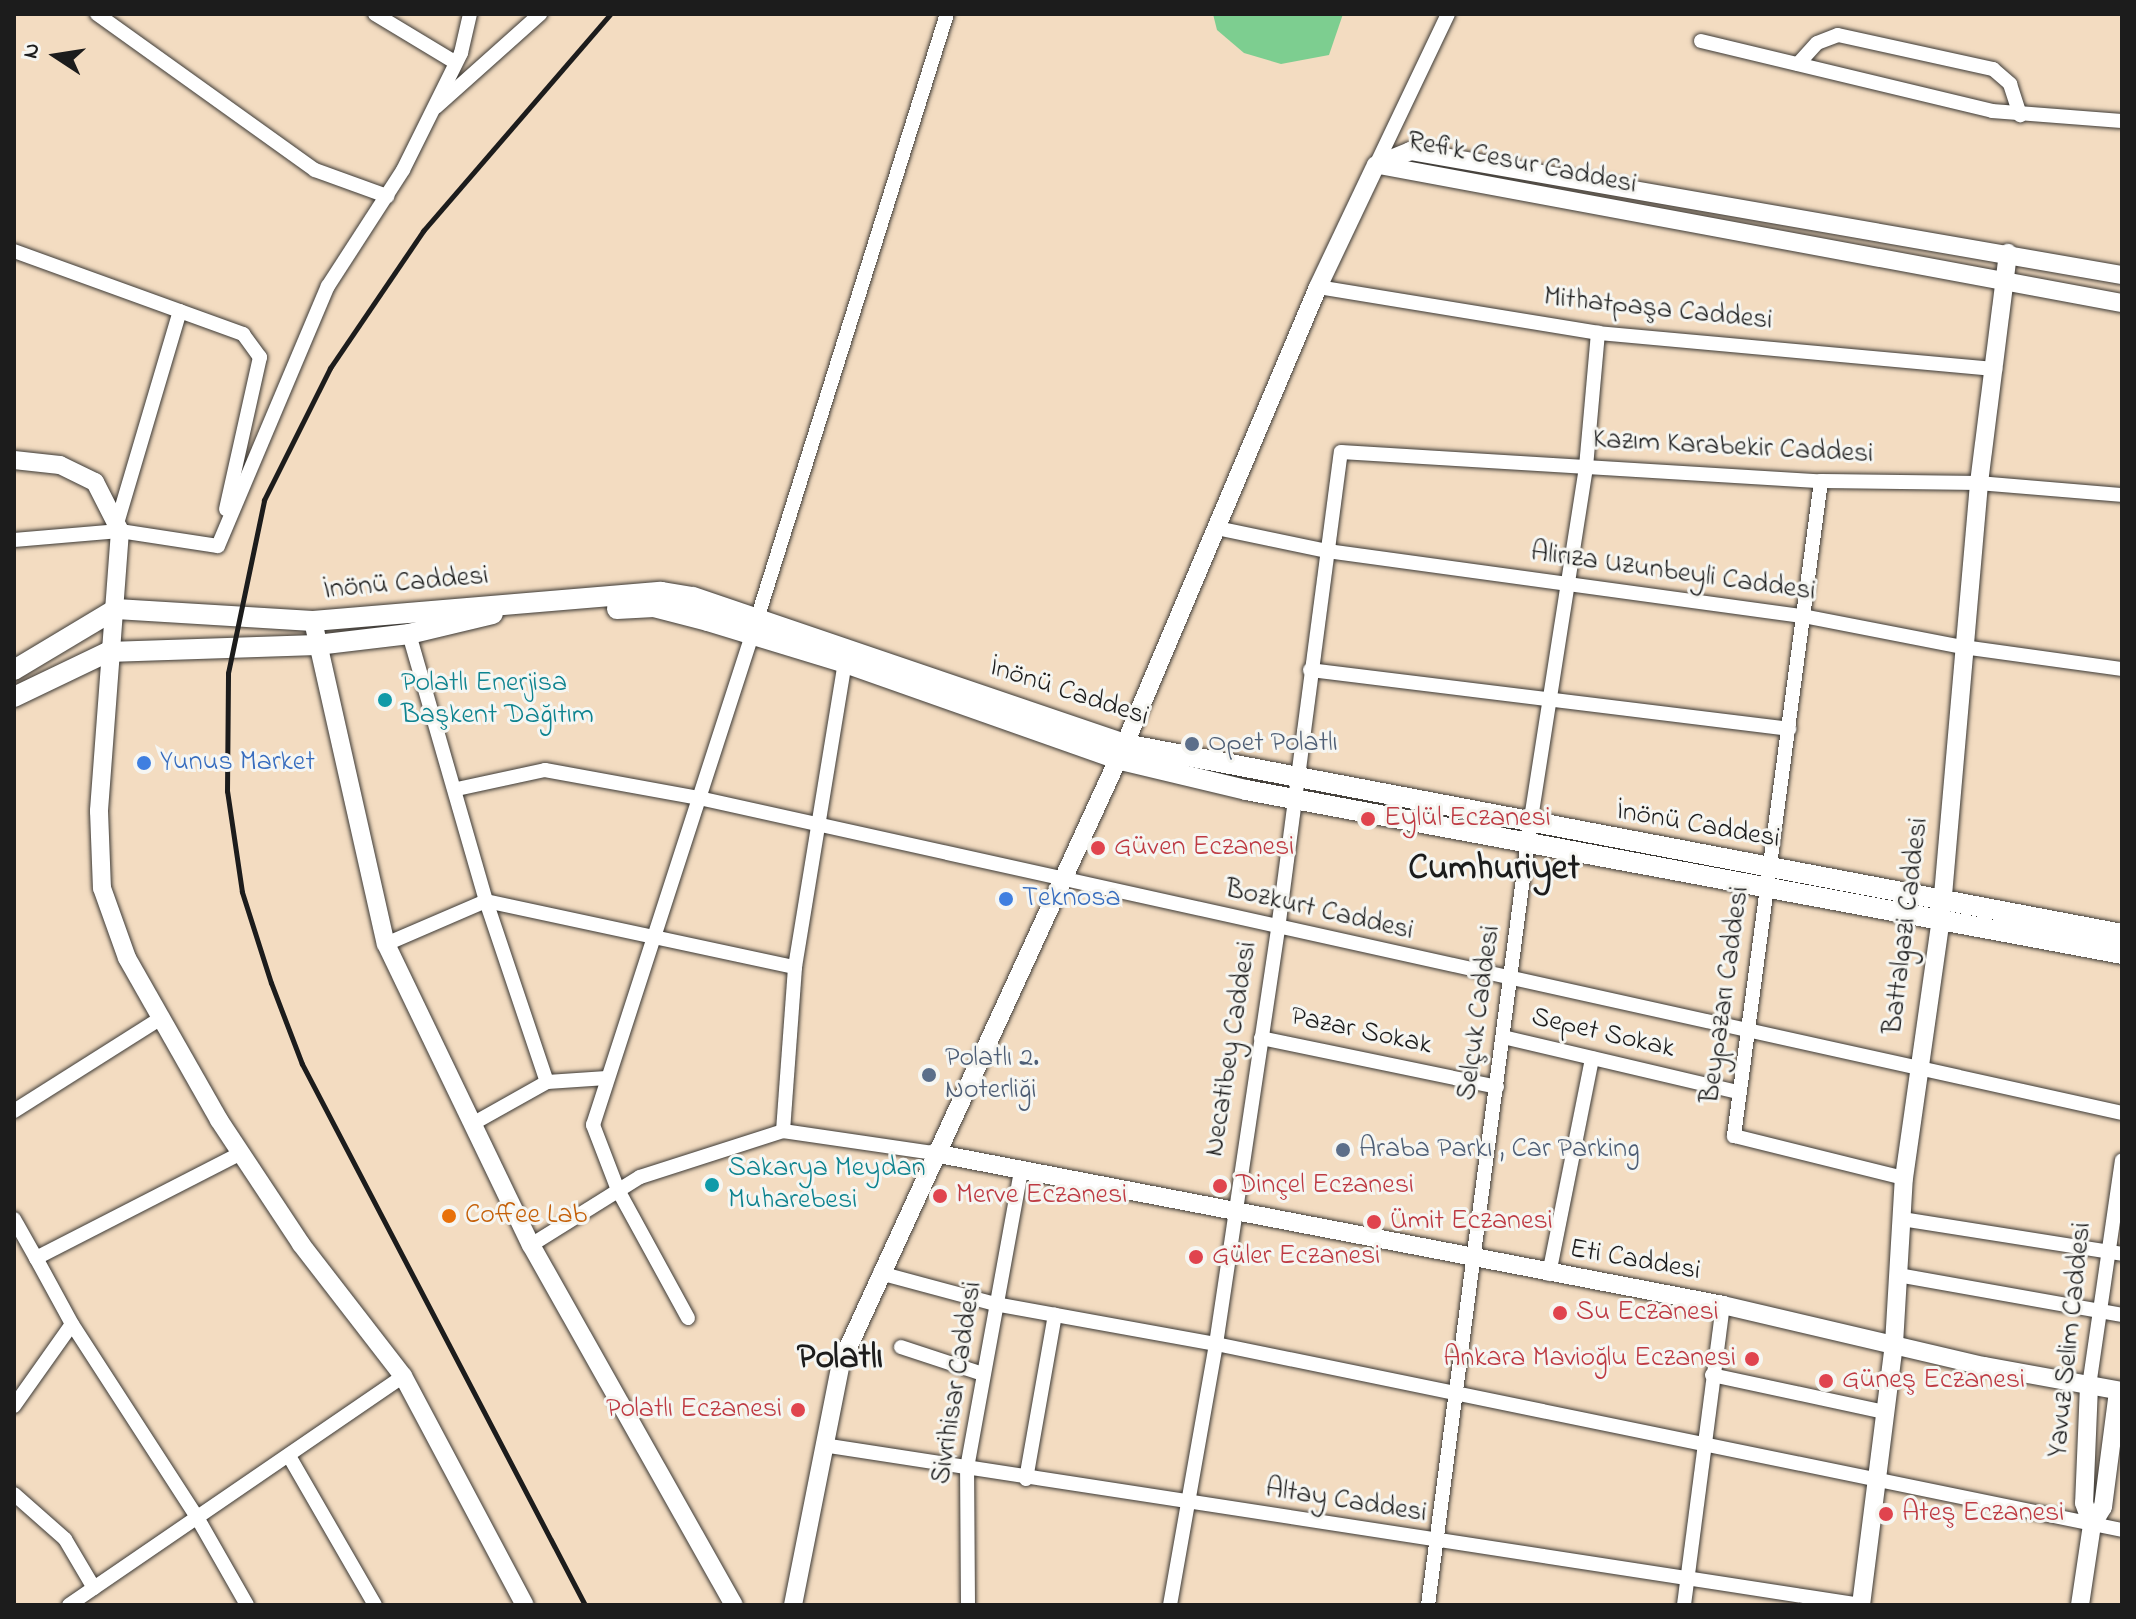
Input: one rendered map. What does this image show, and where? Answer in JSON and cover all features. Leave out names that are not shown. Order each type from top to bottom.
[{"type":"main road","name":"İnönü Caddesi","points":[[116,609],[313,621],[661,592],[845,663],[1121,751],[1295,790],[1530,834],[1942,908],[2122,934]]},
{"type":"main road","name":"İnönü Caddesi","points":[[14,697],[108,652],[317,645],[409,634],[495,614],[654,607],[755,627],[1121,751]]},
{"type":"main road","points":[[14,670],[23,660],[116,609]]},
{"type":"main road","name":"İnönü Caddesi","points":[[1942,908],[2122,954]]},
{"type":"street","points":[[97,14],[315,170],[387,196]]},
{"type":"street","points":[[375,14],[453,61]]},
{"type":"street","points":[[218,546],[328,286],[387,196],[433,110],[453,61],[461,53],[470,14]]},
{"type":"street","points":[[433,110],[540,14]]},
{"type":"street","points":[[688,1318],[618,1190],[593,1125],[755,627],[947,14]]},
{"type":"street","points":[[793,1605],[841,1363],[934,1153],[1121,751],[1318,287],[1448,14]]},
{"type":"street","points":[[1798,64],[1817,43],[1838,35],[1993,69],[2010,84],[2020,115]]},
{"type":"street","points":[[1701,41],[2020,115],[2122,121]]},
{"type":"street","name":"Refik Cesur Caddesi","points":[[1376,165],[1410,151],[2122,275]]},
{"type":"street","name":"Refik Cesur Caddesi","points":[[1376,165],[2122,303]]},
{"type":"street","points":[[14,251],[243,334],[260,357],[218,546]]},
{"type":"street","name":"Battalgazi Caddesi","points":[[1861,1605],[1894,1344],[1904,1178],[1942,908],[1979,483],[2008,253]]},
{"type":"street","name":"Mithatpaşa Caddesi","points":[[1318,287],[1598,333],[1995,369]]},
{"type":"street","points":[[180,311],[119,525],[116,609],[108,652],[99,811],[102,888],[127,958],[161,1018],[241,1153],[301,1244],[403,1376],[525,1605]]},
{"type":"street","name":"Selçuk Caddesi","points":[[1428,1605],[1453,1396],[1530,834],[1586,467],[1598,333]]},
{"type":"street","name":"Kazım Karabekir Caddesi","points":[[1341,452],[1821,481],[1979,483],[2122,495]]},
{"type":"street","name":"Necatibey Caddesi","points":[[1170,1605],[1216,1344],[1233,1208],[1278,929],[1341,452]]},
{"type":"street","points":[[14,460],[60,465],[95,482],[119,525]]},
{"type":"street","name":"Beypazarı Caddesi","points":[[1821,481],[1734,1136],[1904,1178]]},
{"type":"street","points":[[14,540],[119,525],[218,546]]},
{"type":"street","name":"Alirıza Uzunbeyli Caddesi","points":[[1217,528],[1327,551],[1803,616],[1963,647],[2122,669]]},
{"type":"street","points":[[313,621],[386,944],[531,1245],[734,1605]]},
{"type":"street","points":[[409,634],[457,789],[486,901],[547,1082]]},
{"type":"street","points":[[783,1131],[795,967],[845,663]]},
{"type":"street","points":[[1310,670],[1551,696],[1789,729]]},
{"type":"street","name":"Bozkurt Caddesi","points":[[457,789],[545,770],[699,798],[1512,981],[2122,1113]]},
{"type":"street","points":[[386,944],[486,901],[795,967]]},
{"type":"street","points":[[14,1111],[161,1018]]},
{"type":"street","name":"Sepet Sokak","points":[[1503,1037],[1738,1092]]},
{"type":"street","name":"Pazar Sokak","points":[[1261,1038],[1497,1087]]},
{"type":"street","points":[[1549,1274],[1592,1058]]},
{"type":"street","points":[[474,1123],[547,1082],[607,1078]]},
{"type":"street","points":[[531,1245],[640,1177],[783,1131],[934,1153]]},
{"type":"street","points":[[36,1258],[241,1153]]},
{"type":"street","name":"Eti Caddesi","points":[[934,1153],[1233,1208],[1471,1260],[1723,1305],[2120,1391]]},
{"type":"street","name":"Yavuz Selim Caddesi","points":[[2092,1525],[2084,1503],[2089,1386],[2099,1311],[2114,1253],[2122,1160]]},
{"type":"street","name":"Sivrihisar Caddesi","points":[[968,1605],[967,1468],[1021,1170]]},
{"type":"street","points":[[14,1219],[72,1324],[198,1519],[247,1605]]},
{"type":"street","points":[[1902,1219],[2114,1253]]},
{"type":"street","points":[[880,1273],[995,1304],[1216,1344],[1453,1396],[1876,1478],[2122,1530]]},
{"type":"street","points":[[1898,1275],[2122,1315]]},
{"type":"street","points":[[1684,1605],[1701,1446],[1723,1305]]},
{"type":"street","points":[[1026,1479],[1055,1315]]},
{"type":"street","points":[[14,1406],[72,1324]]},
{"type":"street","points":[[901,1347],[983,1374]]},
{"type":"street","points":[[1712,1375],[1885,1412]]},
{"type":"street","points":[[69,1605],[403,1376]]},
{"type":"street","points":[[2089,1386],[2119,1413]]},
{"type":"street","name":"Yavuz Selim Caddesi","points":[[2080,1605],[2092,1525],[2103,1507],[2120,1391]]},
{"type":"street","name":"Altay Caddesi","points":[[823,1445],[1434,1543],[1861,1605]]},
{"type":"street","points":[[289,1456],[375,1605]]},
{"type":"street","points":[[14,1494],[65,1539],[94,1588]]},
{"type":"green space","points":[[1213,14],[1343,14],[1329,55],[1281,64],[1244,53],[1217,30]]},
{"type":"railway","points":[[585,1605],[302,1064],[271,983],[242,892],[227,791],[228,673],[264,500],[330,368],[423,231],[610,14]]},
{"type":"place","name":"Polatlı Enerjisa Başkent Dağıtım","points":[[385,700]]},
{"type":"place","name":"Opet Polatlı","points":[[1192,744]]},
{"type":"place","name":"Yunus Market","points":[[144,763]]},
{"type":"place","name":"Eylül Eczanesi","points":[[1368,819]]},
{"type":"place","name":"Güven Eczanesi","points":[[1098,848]]},
{"type":"place","name":"Teknosa","points":[[1006,899]]},
{"type":"place","name":"Polatlı 2. Noterliği","points":[[929,1075]]},
{"type":"place","name":"Araba Parkı , Car Parking","points":[[1343,1150]]},
{"type":"place","name":"Sakarya Meydan Muharebesi","points":[[712,1185]]},
{"type":"place","name":"Dinçel Eczanesi","points":[[1220,1186]]},
{"type":"place","name":"Merve Eczanesi","points":[[940,1196]]},
{"type":"place","name":"Coffee Lab","points":[[449,1216]]},
{"type":"place","name":"Ümit Eczanesi","points":[[1374,1222]]},
{"type":"place","name":"Güler Eczanesi","points":[[1196,1257]]},
{"type":"place","name":"Su Eczanesi","points":[[1560,1313]]},
{"type":"place","name":"Ankara Mavioğlu Eczanesi","points":[[1752,1359]]},
{"type":"place","name":"Güneş Eczanesi","points":[[1826,1381]]},
{"type":"place","name":"Polatlı Eczanesi","points":[[798,1410]]},
{"type":"place","name":"Ateş Eczanesi","points":[[1886,1514]]},
{"type":"district","name":"Cumhuriyet","points":[[1494,870]]},
{"type":"district","name":"Polatlı","points":[[840,1359]]}]
